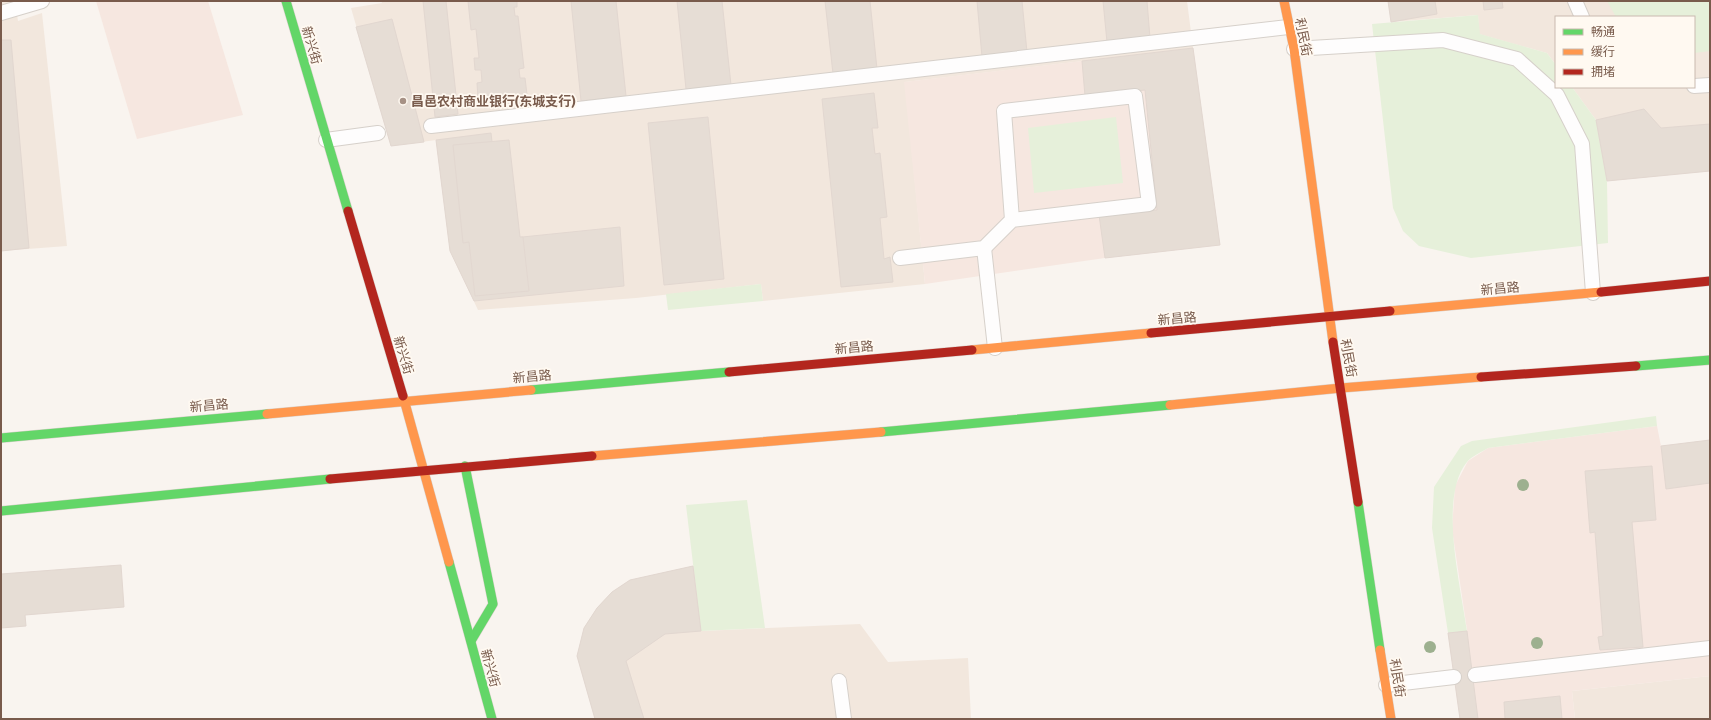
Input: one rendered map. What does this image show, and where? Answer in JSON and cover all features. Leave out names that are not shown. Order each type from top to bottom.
[{"type":"main road","name":"新兴街","points":[[286,1],[404,400],[492,719]]},
{"type":"main road","name":"利民街","points":[[1284,1],[1288,27],[1294,49],[1329,317],[1391,719]]},
{"type":"main road","name":"新昌路","points":[[1,438],[404,400],[995,348],[1710,281]]},
{"type":"main road","points":[[1,511],[465,466],[883,432],[1341,388],[1710,360]]},
{"type":"main road","points":[[465,466],[493,604],[471,641]]},
{"type":"lane","points":[[1,13],[42,1]]},
{"type":"lane","points":[[1575,1],[1582,16]]},
{"type":"lane","points":[[431,126],[1288,27]]},
{"type":"lane","points":[[1294,49],[1443,40],[1517,59],[1555,87]]},
{"type":"lane","points":[[1695,86],[1710,85]]},
{"type":"lane","points":[[1561,91],[1582,144],[1593,293]]},
{"type":"lane","points":[[900,258],[984,248],[1012,220],[1148,204],[1135,96],[1004,111],[1012,220]]},
{"type":"lane","points":[[326,140],[378,133]]},
{"type":"lane","points":[[984,248],[995,348]]},
{"type":"lane","points":[[1475,675],[1710,648]]},
{"type":"lane","points":[[1386,685],[1454,677]]},
{"type":"lane","points":[[839,681],[844,719]]},
{"type":"shaded area","points":[[1,1],[15,1],[18,21],[42,13],[67,246],[1,251]]},
{"type":"shaded area","points":[[96,1],[208,1],[243,115],[137,139]]},
{"type":"shaded area","points":[[381,1],[1187,1],[1193,48],[905,82],[925,284],[763,301],[761,284],[636,298],[478,310],[450,251],[436,140],[391,146],[351,8],[382,3]]},
{"type":"shaded area","points":[[1388,1],[1710,1],[1710,171],[1607,181],[1596,120],[1573,88],[1695,88],[1695,16],[1555,16],[1555,64],[1547,53],[1479,34],[1478,15],[1391,22]]},
{"type":"shaded area","points":[[1193,48],[1220,245],[1105,258],[925,284],[904,82]]},
{"type":"shaded area","points":[[1657,426],[1661,446],[1710,440],[1710,676],[1572,691],[1575,719],[1460,719],[1448,633],[1467,630],[1452,529],[1455,486],[1468,461],[1488,448]]},
{"type":"shaded area","points":[[693,566],[702,631],[860,624],[888,662],[968,658],[971,719],[595,719],[577,656],[584,628],[597,608],[612,592],[630,580]]},
{"type":"shaded area","points":[[1710,676],[1710,719],[1575,719],[1572,691]]},
{"type":"green space","points":[[1607,1],[1710,1],[1710,51],[1695,53],[1695,16],[1615,16]]},
{"type":"green space","points":[[1478,15],[1480,34],[1547,53],[1555,64],[1555,88],[1573,88],[1596,120],[1607,181],[1608,243],[1471,258],[1419,246],[1403,231],[1393,208],[1372,24]]},
{"type":"green space","points":[[1116,117],[1123,183],[1034,193],[1028,128]]},
{"type":"green space","points":[[761,284],[763,301],[668,310],[666,294]]},
{"type":"green space","points":[[1656,416],[1657,426],[1488,448],[1467,462],[1458,478],[1454,497],[1453,519],[1457,567],[1467,631],[1448,633],[1432,528],[1434,487],[1461,446],[1472,441]]},
{"type":"green space","points":[[747,500],[765,628],[701,631],[686,505]]},
{"type":"building","points":[[423,1],[446,1],[458,114],[435,117]]},
{"type":"building","points":[[468,1],[517,1],[517,7],[514,7],[515,16],[518,16],[524,68],[519,69],[520,78],[525,78],[528,103],[484,108],[483,98],[478,98],[477,83],[482,82],[481,70],[475,70],[474,58],[479,58],[476,29],[471,30]]},
{"type":"building","points":[[571,1],[616,1],[626,96],[581,101]]},
{"type":"building","points":[[677,1],[722,1],[731,85],[686,89]]},
{"type":"building","points":[[825,1],[870,1],[877,69],[833,74]]},
{"type":"building","points":[[977,1],[1022,1],[1027,52],[982,57]]},
{"type":"building","points":[[1103,1],[1147,1],[1150,38],[1107,42]]},
{"type":"building","points":[[1388,1],[1435,1],[1437,14],[1391,22]]},
{"type":"building","points":[[1483,1],[1502,1],[1503,8],[1484,10]]},
{"type":"building","points":[[392,19],[424,142],[391,146],[356,27]]},
{"type":"building","points":[[1,40],[11,40],[29,248],[1,251]]},
{"type":"building","points":[[1193,48],[1220,245],[1105,258],[1099,215],[1157,210],[1145,90],[1085,96],[1082,61]]},
{"type":"building","points":[[874,93],[878,128],[872,128],[875,154],[880,153],[887,217],[880,218],[884,259],[890,257],[893,282],[841,287],[822,99]]},
{"type":"building","points":[[1644,109],[1661,128],[1710,124],[1710,171],[1607,181],[1596,120]]},
{"type":"building","points":[[708,117],[724,279],[664,285],[648,123]]},
{"type":"building","points":[[491,133],[503,239],[620,227],[624,286],[474,301],[450,251],[436,140]]},
{"type":"building","points":[[509,140],[520,237],[523,237],[529,291],[475,296],[469,242],[463,243],[453,145]]},
{"type":"building","points":[[1710,440],[1710,483],[1666,489],[1661,446]]},
{"type":"building","points":[[1652,466],[1656,520],[1632,522],[1643,647],[1600,650],[1598,637],[1603,636],[1595,532],[1590,533],[1585,471]]},
{"type":"building","points":[[121,565],[124,607],[25,615],[26,626],[1,628],[1,574]]},
{"type":"building","points":[[693,566],[701,631],[665,634],[626,661],[644,719],[595,719],[577,656],[584,628],[597,608],[612,592],[630,580]]},
{"type":"building","points":[[1467,631],[1478,719],[1460,719],[1448,633]]},
{"type":"building","points":[[1560,696],[1562,719],[1505,719],[1504,702]]},
{"type":"traffic: fast","points":[[286,1],[348,211]]},
{"type":"traffic: fast","points":[[1636,366],[1710,360]]},
{"type":"traffic: fast","points":[[531,390],[729,372]]},
{"type":"traffic: fast","points":[[881,432],[1170,405]]},
{"type":"traffic: fast","points":[[1,438],[267,414]]},
{"type":"traffic: fast","points":[[465,466],[493,604],[471,641]]},
{"type":"traffic: fast","points":[[1,511],[330,479]]},
{"type":"traffic: fast","points":[[1358,502],[1380,650]]},
{"type":"traffic: fast","points":[[449,562],[492,719]]},
{"type":"traffic: slow","points":[[1284,1],[1294,49],[1333,342]]},
{"type":"traffic: slow","points":[[1390,311],[1601,292]]},
{"type":"traffic: slow","points":[[972,350],[1151,333]]},
{"type":"traffic: slow","points":[[1170,405],[1341,388],[1481,377]]},
{"type":"traffic: slow","points":[[267,414],[531,390]]},
{"type":"traffic: slow","points":[[403,396],[449,562]]},
{"type":"traffic: slow","points":[[592,456],[881,432]]},
{"type":"traffic: slow","points":[[1380,650],[1391,719]]},
{"type":"traffic: jam","points":[[348,211],[403,396]]},
{"type":"traffic: jam","points":[[1601,292],[1710,281]]},
{"type":"traffic: jam","points":[[1151,333],[1390,311]]},
{"type":"traffic: jam","points":[[1333,342],[1358,502]]},
{"type":"traffic: jam","points":[[729,372],[972,350]]},
{"type":"traffic: jam","points":[[1481,377],[1636,366]]},
{"type":"traffic: jam","points":[[330,479],[592,456]]},
{"type":"place","name":"昌邑农村商业银行(东城支行)","points":[[403,101]]}]
